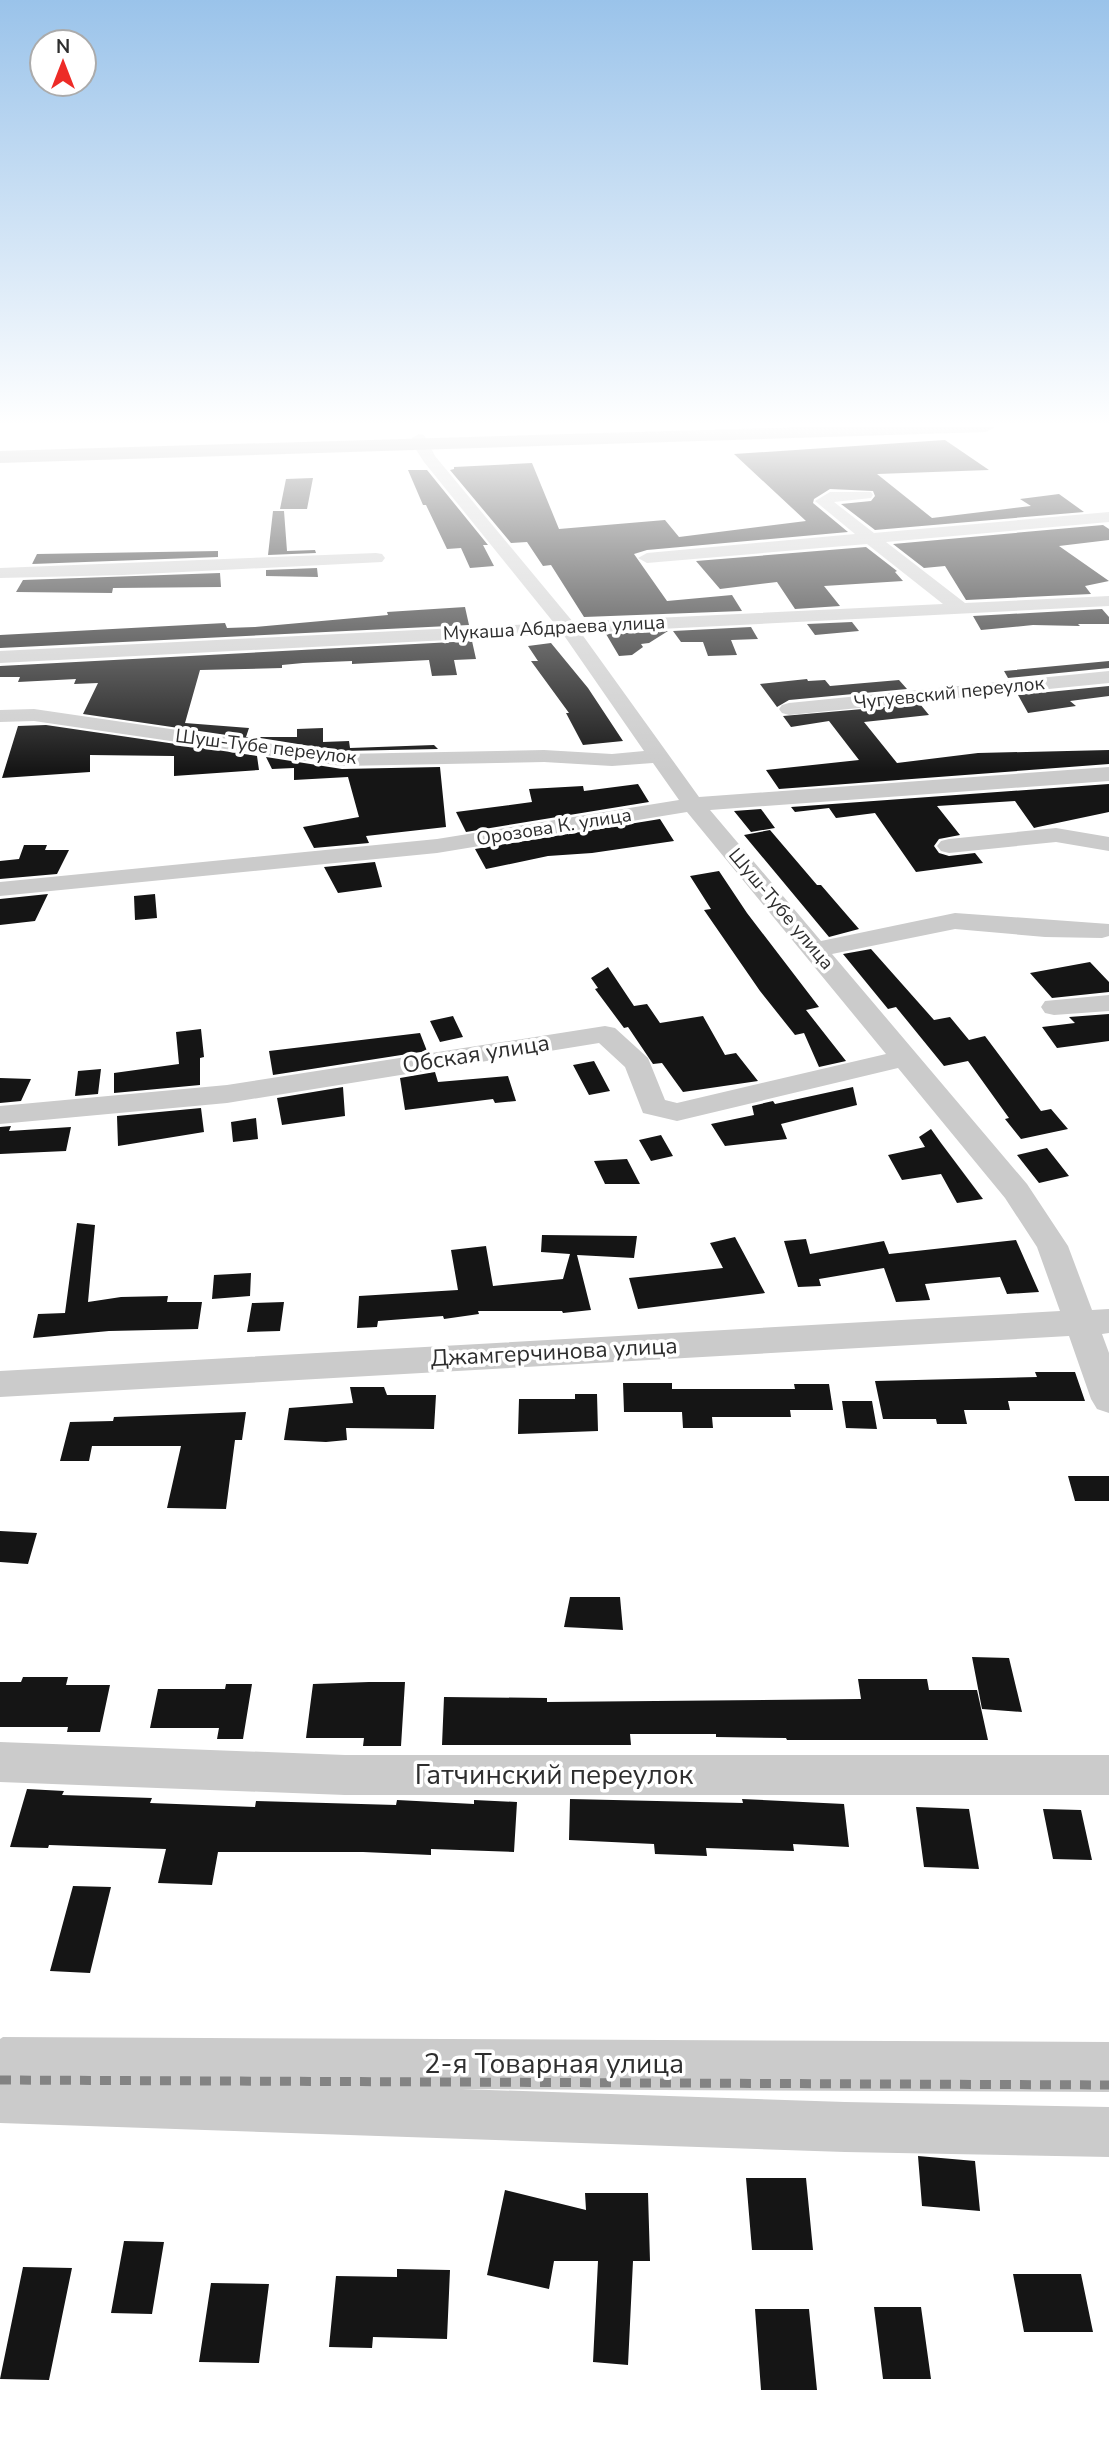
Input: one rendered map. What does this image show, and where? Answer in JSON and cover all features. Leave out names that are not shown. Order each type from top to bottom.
[{"type":"street","name":"Шуш-Тубе улица","points":[[497,542],[567,627],[693,804],[1016,1191],[1096,1321],[1109,1399]]},
{"type":"street","points":[[647,558],[852,542]]},
{"type":"street","points":[[873,542],[960,608]]},
{"type":"street","points":[[0,573],[376,558]]},
{"type":"street","name":"Мукаша Абдраева улица","points":[[0,657],[1109,601]]},
{"type":"street","name":"Чугуевский переулок","points":[[789,709],[1109,677]]},
{"type":"street","name":"Шуш-Тубе переулок","points":[[0,716],[34,715],[342,760],[544,756],[612,760],[659,757]]},
{"type":"street","name":"Орозова К. улица","points":[[0,889],[437,846],[693,804],[1109,774]]},
{"type":"street","points":[[949,846],[1056,835],[1109,844]]},
{"type":"street","points":[[815,950],[955,921],[1045,929],[1102,930]]},
{"type":"street","points":[[1054,1007],[1109,1003]]},
{"type":"street","name":"Обская улица","points":[[0,1115],[227,1094],[605,1034],[638,1064],[653,1106],[677,1112],[906,1058]]},
{"type":"street","name":"Джамгерчинова улица","points":[[0,1384],[1096,1321]]},
{"type":"street","name":"Гатчинский переулок","points":[[0,1762],[345,1775],[1109,1775]]},
{"type":"street","name":"2-я Товарная улица","points":[[0,2065],[3,2062],[17,2062],[1109,2067]]},
{"type":"street","points":[[0,2098],[845,2127],[1109,2132]]},
{"type":"building","points":[[270,542],[286,542],[287,551],[315,550],[316,553],[268,555]]},
{"type":"building","points":[[443,542],[485,542],[488,545],[483,545],[494,566],[470,568],[461,548],[447,549]]},
{"type":"building","points":[[510,542],[741,542],[647,550],[634,554],[667,601],[732,595],[742,611],[584,617],[551,565],[543,566],[527,542]]},
{"type":"building","points":[[920,542],[1096,542],[1059,546],[1109,581],[1085,586],[1091,594],[966,600],[945,566],[924,568],[893,544]]},
{"type":"building","points":[[866,547],[897,571],[895,572],[903,581],[824,586],[840,606],[795,609],[777,582],[720,589],[696,561]]},
{"type":"building","points":[[218,551],[218,557],[32,564],[37,554]]},
{"type":"building","points":[[317,568],[318,577],[266,576],[266,570]]},
{"type":"building","points":[[220,573],[221,587],[113,588],[112,593],[16,592],[23,580]]},
{"type":"building","points":[[465,607],[469,625],[0,648],[0,635],[225,623],[227,628],[255,627],[388,615],[387,612]]},
{"type":"building","points":[[1102,609],[1109,617],[1109,624],[1033,625],[981,630],[973,616]]},
{"type":"building","points":[[852,622],[859,631],[815,635],[807,624]]},
{"type":"building","points":[[751,627],[758,639],[731,640],[737,655],[708,656],[703,642],[681,642],[673,631]]},
{"type":"building","points":[[668,631],[649,643],[641,644],[643,647],[632,655],[619,656],[606,634]]},
{"type":"building","points":[[472,641],[476,659],[454,660],[457,675],[432,676],[429,660],[352,664],[352,661],[303,663],[282,665],[282,668],[200,670],[185,723],[249,728],[246,737],[254,739],[83,714],[98,683],[74,684],[76,679],[18,682],[20,677],[0,677],[0,666]]},
{"type":"building","points":[[551,643],[588,688],[623,741],[583,745],[566,713],[569,713],[531,661],[538,661],[528,646]]},
{"type":"building","points":[[1109,661],[1109,668],[1008,678],[1004,671]]},
{"type":"building","points":[[807,679],[825,680],[830,686],[899,680],[907,689],[789,700],[777,707],[760,684]]},
{"type":"building","points":[[1109,686],[1109,696],[1070,701],[1076,706],[1028,713],[1018,695]]},
{"type":"building","points":[[920,704],[929,715],[864,722],[897,763],[978,753],[1109,750],[1109,764],[779,789],[766,770],[859,760],[829,721],[791,727],[783,716]]},
{"type":"building","points":[[46,725],[257,756],[259,770],[174,776],[174,756],[90,755],[90,772],[2,778],[18,726]]},
{"type":"building","points":[[323,728],[323,742],[349,741],[350,748],[434,745],[438,749],[342,751],[254,737],[297,737],[297,729]]},
{"type":"building","points":[[266,757],[342,769],[440,767],[446,827],[366,836],[369,843],[314,848],[303,827],[359,817],[348,777],[294,780],[294,768],[272,769]]},
{"type":"building","points":[[638,784],[649,802],[466,832],[456,812],[532,802],[529,789],[583,786],[584,791]]},
{"type":"building","points":[[1109,784],[1109,812],[1034,828],[1015,801],[937,806],[960,835],[939,839],[934,846],[939,853],[949,856],[975,853],[983,863],[916,872],[875,813],[836,818],[829,808],[795,812],[791,807]]},
{"type":"building","points":[[761,809],[775,828],[751,832],[734,811]]},
{"type":"building","points":[[660,819],[674,841],[592,853],[548,856],[486,869],[475,849]]},
{"type":"building","points":[[770,830],[859,929],[829,937],[744,835]]},
{"type":"building","points":[[24,845],[47,845],[45,850],[69,850],[57,874],[0,879],[0,861],[19,859]]},
{"type":"building","points":[[375,862],[382,887],[338,893],[324,867]]},
{"type":"building","points":[[719,871],[747,913],[819,1007],[806,1010],[846,1061],[819,1067],[804,1033],[795,1035],[760,991],[704,910],[711,909],[690,876]]},
{"type":"building","points":[[48,894],[35,921],[0,925],[0,899]]},
{"type":"building","points":[[155,894],[157,918],[135,920],[134,896]]},
{"type":"building","points":[[871,949],[934,1020],[950,1017],[969,1040],[985,1036],[1041,1111],[1051,1109],[1068,1129],[1021,1139],[968,1061],[944,1066],[896,1007],[888,1009],[843,954]]},
{"type":"building","points":[[1090,962],[1109,982],[1109,992],[1052,998],[1030,973]]},
{"type":"building","points":[[608,967],[634,1006],[647,1004],[660,1023],[703,1016],[725,1055],[736,1053],[758,1081],[683,1092],[662,1063],[653,1064],[628,1027],[624,1028],[595,989],[598,988],[591,978]]},
{"type":"building","points":[[1109,1014],[1109,1041],[1057,1048],[1042,1027],[1075,1023],[1069,1017]]},
{"type":"building","points":[[453,1016],[463,1037],[440,1042],[430,1021]]},
{"type":"building","points":[[201,1029],[204,1057],[200,1058],[200,1085],[114,1093],[114,1073],[179,1064],[176,1032]]},
{"type":"building","points":[[420,1033],[427,1051],[273,1075],[269,1051]]},
{"type":"building","points":[[594,1061],[610,1091],[589,1095],[573,1065]]},
{"type":"building","points":[[101,1069],[98,1094],[75,1096],[78,1071]]},
{"type":"building","points":[[435,1072],[438,1082],[508,1076],[516,1101],[495,1103],[493,1099],[405,1110],[400,1078]]},
{"type":"building","points":[[0,1078],[31,1079],[21,1101],[0,1103]]},
{"type":"building","points":[[343,1087],[345,1116],[282,1125],[277,1098]]},
{"type":"building","points":[[853,1087],[857,1105],[781,1124],[787,1139],[725,1146],[711,1124],[754,1115],[752,1106],[773,1101],[775,1104]]},
{"type":"building","points":[[201,1108],[204,1132],[118,1146],[117,1116]]},
{"type":"building","points":[[256,1118],[258,1139],[233,1142],[231,1122]]},
{"type":"building","points":[[11,1126],[9,1131],[71,1127],[66,1151],[0,1154],[0,1127]]},
{"type":"building","points":[[931,1129],[983,1199],[957,1203],[941,1174],[902,1180],[888,1155],[925,1147],[919,1137]]},
{"type":"building","points":[[661,1135],[673,1156],[651,1161],[639,1140]]},
{"type":"building","points":[[1047,1148],[1069,1176],[1039,1183],[1017,1155]]},
{"type":"building","points":[[627,1159],[640,1184],[605,1184],[594,1161]]},
{"type":"building","points":[[77,1223],[95,1225],[88,1302],[121,1297],[168,1296],[167,1302],[202,1302],[198,1329],[109,1331],[33,1338],[38,1314],[65,1313]]},
{"type":"building","points":[[542,1235],[637,1236],[634,1258],[577,1255],[591,1310],[563,1313],[478,1311],[479,1314],[444,1319],[443,1316],[378,1321],[377,1327],[357,1328],[359,1296],[458,1290],[451,1250],[486,1246],[493,1286],[563,1279],[570,1254],[541,1252]]},
{"type":"building","points":[[735,1237],[765,1293],[638,1309],[629,1278],[723,1268],[710,1243]]},
{"type":"building","points":[[806,1239],[810,1254],[884,1241],[889,1254],[1016,1240],[1039,1292],[1007,1294],[1000,1277],[925,1284],[930,1300],[896,1302],[884,1268],[819,1279],[821,1286],[798,1287],[784,1241]]},
{"type":"building","points":[[251,1273],[250,1296],[212,1299],[214,1275]]},
{"type":"building","points":[[284,1302],[280,1331],[247,1332],[252,1303]]},
{"type":"building","points":[[1035,1372],[1075,1372],[1085,1401],[1008,1401],[1010,1410],[964,1410],[967,1424],[937,1424],[936,1419],[883,1419],[875,1381],[1037,1377]]},
{"type":"building","points":[[623,1383],[672,1383],[672,1389],[795,1389],[794,1384],[829,1384],[833,1410],[790,1410],[791,1417],[712,1417],[713,1428],[683,1428],[682,1412],[624,1412]]},
{"type":"building","points":[[350,1387],[384,1387],[387,1395],[436,1395],[434,1429],[346,1428],[347,1440],[284,1440],[289,1408],[353,1403]]},
{"type":"building","points":[[575,1394],[597,1394],[598,1431],[518,1434],[519,1399],[575,1399]]},
{"type":"building","points":[[842,1401],[872,1401],[877,1429],[846,1428]]},
{"type":"building","points":[[246,1412],[242,1440],[235,1440],[226,1509],[167,1508],[181,1446],[92,1446],[89,1461],[60,1461],[70,1422],[113,1421],[114,1417]]},
{"type":"building","points":[[1068,1476],[1109,1476],[1109,1501],[1075,1501]]},
{"type":"building","points":[[0,1531],[37,1533],[28,1564],[0,1562]]},
{"type":"building","points":[[570,1597],[620,1597],[623,1630],[564,1627]]},
{"type":"building","points":[[972,1657],[1009,1658],[1022,1712],[982,1709]]},
{"type":"building","points":[[23,1677],[68,1677],[66,1685],[110,1685],[100,1732],[67,1732],[68,1727],[0,1727],[0,1682],[21,1682]]},
{"type":"building","points":[[858,1679],[927,1679],[929,1690],[977,1690],[988,1740],[787,1740],[716,1737],[716,1734],[630,1734],[631,1745],[442,1745],[444,1697],[547,1698],[547,1702],[861,1699]]},
{"type":"building","points":[[405,1682],[401,1746],[363,1746],[364,1738],[306,1738],[313,1684]]},
{"type":"building","points":[[226,1684],[252,1684],[243,1739],[217,1739],[219,1728],[150,1728],[158,1689],[225,1689]]},
{"type":"building","points":[[27,1789],[64,1791],[62,1795],[152,1798],[150,1803],[255,1807],[256,1801],[396,1805],[397,1800],[474,1804],[474,1800],[517,1802],[514,1852],[431,1849],[431,1855],[218,1852],[212,1885],[158,1883],[166,1849],[49,1845],[48,1848],[10,1847]]},
{"type":"building","points":[[570,1799],[743,1803],[742,1799],[844,1804],[849,1847],[793,1844],[794,1851],[706,1848],[707,1856],[655,1854],[654,1844],[569,1840]]},
{"type":"building","points":[[916,1807],[969,1809],[979,1869],[924,1867]]},
{"type":"building","points":[[1043,1809],[1081,1810],[1092,1860],[1053,1859]]},
{"type":"building","points":[[73,1886],[111,1887],[90,1973],[50,1971]]},
{"type":"building","points":[[918,2156],[975,2161],[980,2211],[922,2206]]},
{"type":"building","points":[[746,2178],[806,2178],[813,2250],[752,2250]]},
{"type":"building","points":[[505,2190],[586,2210],[585,2193],[648,2193],[650,2261],[633,2261],[628,2365],[593,2362],[598,2261],[554,2261],[549,2289],[487,2275]]},
{"type":"building","points":[[124,2241],[164,2242],[152,2314],[111,2313]]},
{"type":"building","points":[[23,2267],[72,2268],[49,2380],[0,2379]]},
{"type":"building","points":[[397,2269],[450,2270],[447,2339],[373,2337],[372,2348],[329,2347],[336,2276],[397,2277]]},
{"type":"building","points":[[1013,2274],[1081,2274],[1093,2332],[1024,2332]]},
{"type":"building","points":[[211,2283],[269,2284],[259,2363],[199,2362]]},
{"type":"building","points":[[874,2307],[921,2307],[931,2379],[883,2379]]},
{"type":"building","points":[[755,2309],[809,2309],[817,2390],[761,2390]]},
{"type":"railway","points":[[0,2080],[1109,2085]]}]
